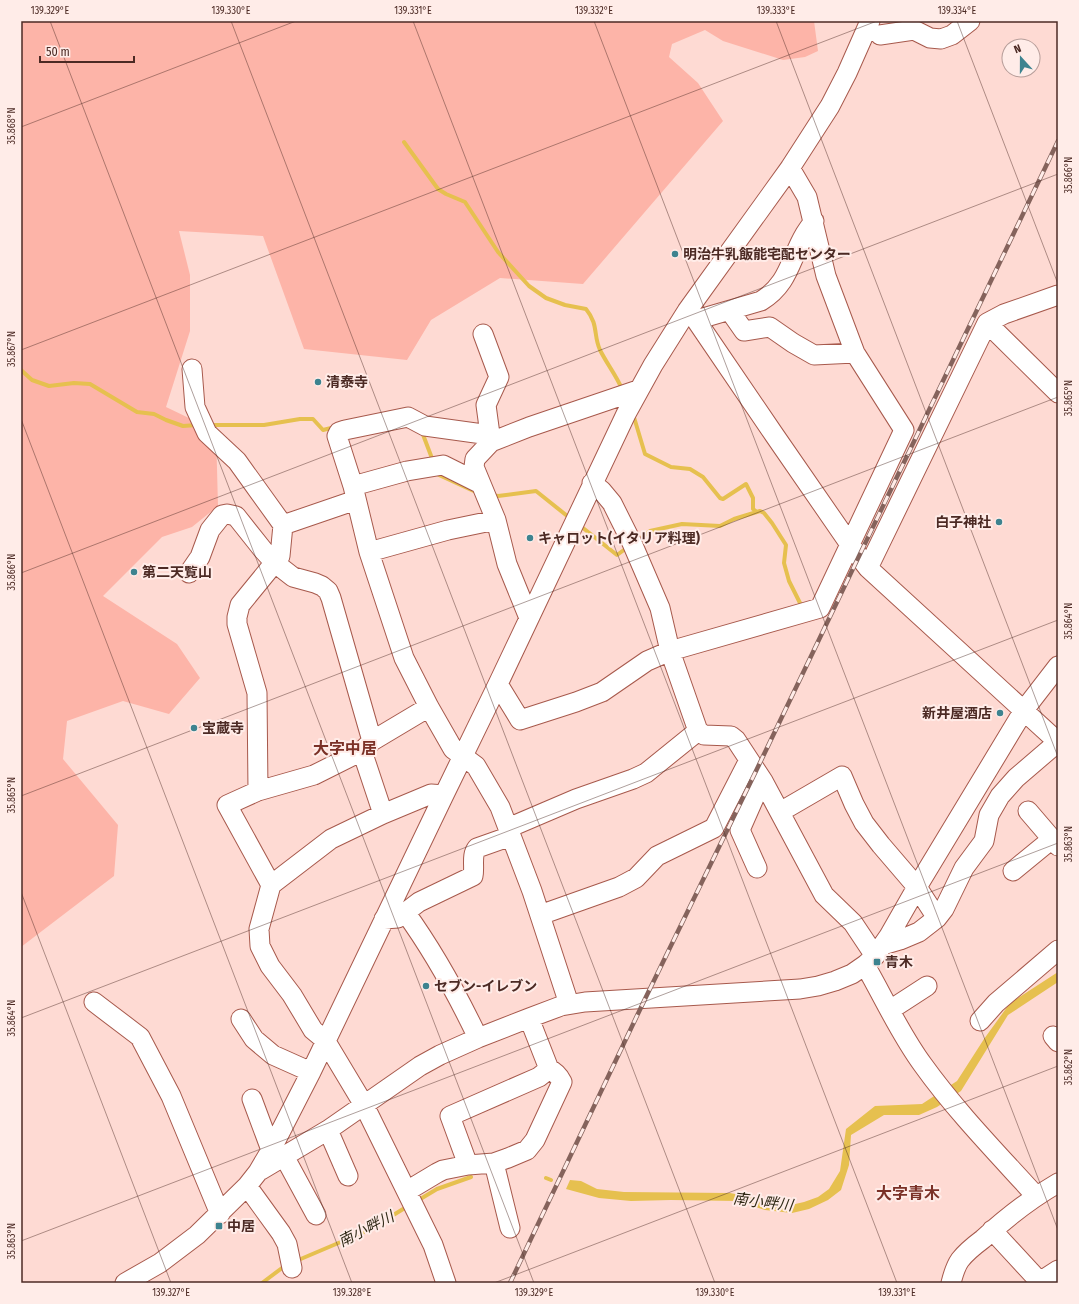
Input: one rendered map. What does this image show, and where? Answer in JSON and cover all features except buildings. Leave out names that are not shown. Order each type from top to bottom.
[{"type":"street","points":[[125,1283],[166,1258],[197,1235],[220,1214],[278,1152],[325,1040],[463,757],[592,483],[638,390],[652,365],[692,316],[790,168],[830,106],[876,29],[914,30],[930,38],[941,39],[952,35],[970,21]]},
{"type":"street","points":[[498,684],[520,720],[602,692],[647,661],[670,652],[820,608],[851,546],[904,430],[855,353],[826,276],[808,197],[790,168]]},
{"type":"street","points":[[692,316],[730,311],[761,301],[770,296],[784,279],[804,234],[814,221]]},
{"type":"street","points":[[868,568],[987,323],[1004,314],[1058,295]]},
{"type":"street","points":[[730,311],[744,332],[770,327],[814,355],[855,353]]},
{"type":"street","points":[[278,1152],[328,1130],[420,1066],[440,1055],[478,1038],[569,1004],[800,989],[818,986],[852,974],[874,955],[900,940],[919,932],[937,918],[944,909],[964,868],[984,841],[989,815],[1000,796],[1016,778],[1058,742],[868,568],[851,546],[692,316]]},
{"type":"street","points":[[987,323],[1058,393]]},
{"type":"street","points":[[483,334],[499,377],[486,405],[490,439],[476,459],[474,467],[496,520],[507,564],[529,618]]},
{"type":"street","points":[[192,369],[195,407],[207,433],[237,461],[283,525],[280,556],[240,606],[237,617],[237,624],[257,693],[258,791]]},
{"type":"street","points":[[569,1004],[540,915],[500,807],[476,766],[453,749],[428,707],[404,658],[369,552],[354,493],[337,436],[340,432],[345,430],[408,417],[425,426],[490,439],[638,390]]},
{"type":"street","points":[[283,525],[407,471],[443,465],[481,484]]},
{"type":"street","points":[[592,483],[602,491],[612,503],[632,543],[660,608],[670,652],[698,731],[704,736],[731,736],[736,740],[762,780],[824,895],[853,922],[874,955],[890,1010],[911,1048],[947,1097],[1050,1192],[992,1230],[961,1259],[955,1270],[951,1283]]},
{"type":"street","points":[[189,573],[200,557],[210,530],[222,515],[227,514],[236,516],[262,550],[275,563],[293,577],[314,583],[328,591],[331,598],[383,814]]},
{"type":"street","points":[[369,552],[448,530],[496,520]]},
{"type":"street","points":[[874,955],[1024,710],[1058,666]]},
{"type":"street","points":[[271,885],[227,805],[258,791],[314,775],[367,746],[428,707]]},
{"type":"street","points":[[384,919],[398,918],[419,902],[473,876],[474,851],[477,848],[576,799],[646,773],[698,731]]},
{"type":"street","points":[[540,915],[619,887],[636,878],[657,856],[714,828],[749,760]]},
{"type":"street","points":[[780,812],[842,776],[864,823],[917,887],[937,918]]},
{"type":"street","points":[[757,868],[740,830],[762,780]]},
{"type":"street","points":[[444,795],[431,794],[383,814],[331,839],[271,885],[259,929],[260,946],[270,966],[292,995],[313,1030],[325,1040],[364,1105],[433,1244],[446,1283]]},
{"type":"street","points":[[1013,871],[1055,842],[1028,811]]},
{"type":"street","points":[[405,912],[430,948],[464,1007],[478,1038]]},
{"type":"street","points":[[980,1021],[996,1003],[1058,950]]},
{"type":"street","points":[[890,1010],[927,986]]},
{"type":"street","points":[[94,1002],[140,1037],[171,1096],[220,1214]]},
{"type":"street","points":[[412,1201],[437,1173],[468,1165],[494,1163],[527,1150],[535,1140],[562,1082],[554,1071],[549,1069],[529,1018]]},
{"type":"street","points":[[241,1019],[254,1039],[273,1055],[311,1072]]},
{"type":"street","points":[[468,1165],[450,1116],[539,1077],[549,1069]]},
{"type":"street","points":[[252,1099],[278,1152],[316,1216]]},
{"type":"street","points":[[328,1130],[348,1176]]},
{"type":"street","points":[[494,1163],[510,1228]]},
{"type":"street","points":[[252,1179],[287,1244],[291,1262]]},
{"type":"street","points":[[992,1230],[1039,1282],[1058,1270]]},
{"type":"shaded area","points":[[21,21],[814,21],[818,51],[805,57],[783,60],[723,41],[705,30],[672,44],[669,57],[698,83],[723,121],[583,284],[500,278],[431,320],[407,360],[304,349],[263,236],[179,231],[190,275],[190,331],[166,407],[216,431],[218,506],[192,527],[162,537],[103,596],[177,644],[200,678],[169,714],[123,701],[67,721],[63,759],[118,825],[114,876],[21,947]]},
{"type":"water","points":[[1058,972],[1058,982],[1008,1015],[961,1091],[937,1107],[919,1115],[884,1115],[851,1135],[849,1165],[841,1190],[828,1200],[809,1209],[792,1213],[765,1210],[738,1201],[631,1201],[599,1198],[566,1189],[570,1180],[581,1181],[597,1189],[624,1192],[730,1193],[791,1205],[818,1197],[829,1189],[840,1171],[846,1129],[875,1106],[922,1104],[957,1081],[984,1039],[1010,1003]]},
{"type":"waterway","points":[[404,142],[438,189],[465,202],[498,252],[529,286],[546,298],[565,305],[586,309],[593,320],[600,350],[622,389]]},
{"type":"waterway","points":[[21,370],[32,380],[49,386],[74,383],[90,384],[137,412],[154,414],[183,426],[197,425]]},
{"type":"waterway","points":[[633,414],[645,454],[671,467],[690,469],[703,477],[720,498],[723,499],[746,484],[753,498],[753,509],[757,512]]},
{"type":"waterway","points":[[210,425],[264,425],[300,419],[313,419],[323,430],[335,427]]},
{"type":"waterway","points":[[422,432],[433,461]]},
{"type":"waterway","points":[[437,471],[439,475],[478,493]]},
{"type":"waterway","points":[[492,495],[498,496],[536,491],[571,519]]},
{"type":"waterway","points":[[637,541],[650,531],[682,524],[720,526],[734,519],[760,511],[764,513],[772,523],[786,545],[784,563],[789,581],[801,605]]},
{"type":"waterway","points":[[578,524],[617,555],[628,547]]},
{"type":"waterway","name":"南小畔川","points":[[417,1201],[437,1189],[471,1177]]},
{"type":"waterway","name":"南小畔川","points":[[546,1178],[551,1180]]},
{"type":"waterway","name":"南小畔川","points":[[296,1261],[369,1230],[408,1206]]},
{"type":"waterway","name":"南小畔川","points":[[262,1283],[286,1265]]},
{"type":"railway","points":[[510,1283],[1058,141]]},
{"type":"place","name":"明治牛乳飯能宅配センター","points":[[675,254]]},
{"type":"place","name":"清泰寺","points":[[318,382]]},
{"type":"place","name":"白子神社","points":[[999,522]]},
{"type":"place","name":"キャロット(イタリア料理)","points":[[530,538]]},
{"type":"place","name":"第二天覧山","points":[[134,572]]},
{"type":"place","name":"新井屋酒店","points":[[1000,713]]},
{"type":"place","name":"宝蔵寺","points":[[194,728]]},
{"type":"place","name":"青木","points":[[877,962]]},
{"type":"place","name":"セブン-イレブン","points":[[426,986]]},
{"type":"place","name":"中居","points":[[219,1226]]},
{"type":"district","name":"大字中居","points":[[345,748]]},
{"type":"district","name":"大字青木","points":[[908,1193]]}]
